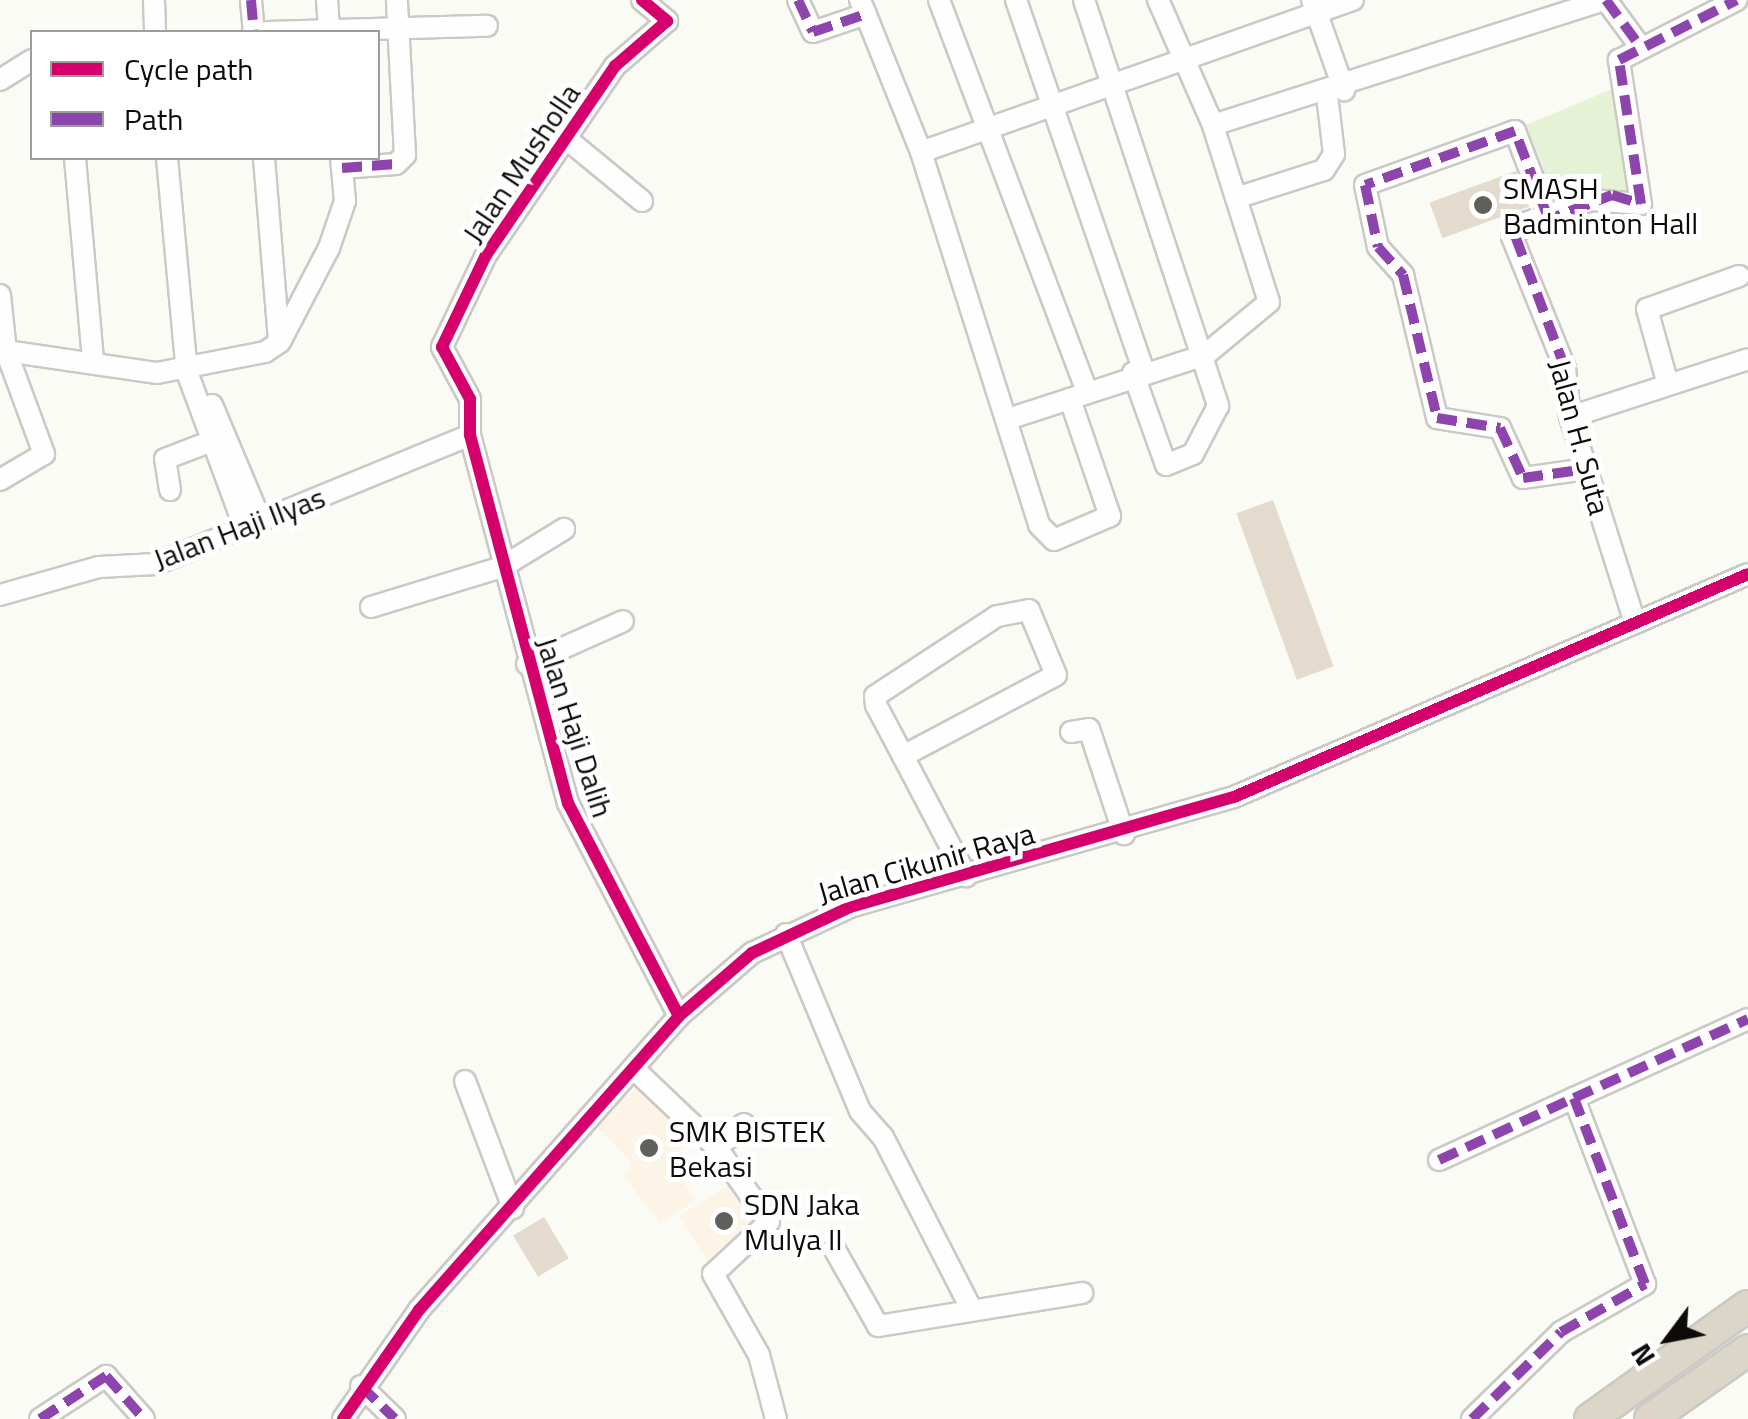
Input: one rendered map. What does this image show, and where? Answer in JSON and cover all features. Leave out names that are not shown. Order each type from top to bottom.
[{"type":"highway","points":[[1590,1419],[1748,1306]]},
{"type":"highway","points":[[1650,1419],[1748,1350]]},
{"type":"street","points":[[154,0],[155,30]]},
{"type":"street","points":[[163,0],[165,30]]},
{"type":"street","points":[[251,0],[254,30]]},
{"type":"street","points":[[326,0],[329,30],[397,23],[487,26]]},
{"type":"street","points":[[3,347],[192,371],[280,342],[342,215],[342,163],[402,162],[397,0]]},
{"type":"street","name":"Jalan Musholla","points":[[470,435],[470,399],[442,347],[486,255],[615,66],[667,21],[642,0]]},
{"type":"street","points":[[798,0],[812,32],[863,7],[920,152],[1039,525],[1046,536],[1065,538],[1110,516],[1079,395],[990,131],[939,0]]},
{"type":"street","points":[[1016,0],[1166,465],[1205,442],[1218,412],[1205,355],[1117,85],[1084,0]]},
{"type":"street","points":[[1008,418],[1138,371],[1205,355],[1269,302],[1213,125],[1188,59],[1158,0]]},
{"type":"street","points":[[920,152],[1052,110],[1314,8],[1353,0]]},
{"type":"street","points":[[1213,125],[1336,93],[1605,0],[1639,45]]},
{"type":"street","points":[[1586,469],[1522,478],[1500,428],[1437,418],[1403,275],[1378,248],[1365,185],[1510,130],[1548,215],[1612,195],[1629,207],[1644,199],[1619,70],[1639,45],[1702,26],[1737,0]]},
{"type":"street","points":[[1236,198],[1324,170],[1334,154],[1336,93],[1314,8]]},
{"type":"street","points":[[0,80],[30,61]]},
{"type":"street","points":[[568,140],[610,166],[642,202]]},
{"type":"street","points":[[75,160],[93,358]]},
{"type":"street","points":[[166,160],[192,371],[212,441],[252,522]]},
{"type":"street","points":[[176,160],[192,371],[252,522]]},
{"type":"street","points":[[264,160],[280,342]]},
{"type":"street","name":"Jalan H. Suta","points":[[1548,215],[1518,229],[1512,244],[1565,368],[1570,417],[1635,623]]},
{"type":"street","points":[[1667,381],[1650,303],[1739,276]]},
{"type":"street","points":[[0,295],[3,347],[44,454],[0,480]]},
{"type":"street","points":[[1570,417],[1667,381],[1748,360]]},
{"type":"street","name":"Jalan Haji Ilyas","points":[[0,594],[99,567],[156,564],[470,435]]},
{"type":"street","name":"Jalan Haji Dalih","points":[[470,435],[527,664],[568,803],[679,1016]]},
{"type":"street","points":[[170,490],[164,458],[212,441]]},
{"type":"street","points":[[372,606],[502,567],[564,529]]},
{"type":"street","name":"Jalan Cikunir Raya","points":[[343,1419],[361,1386],[679,1016],[786,934],[966,876],[1124,834],[1234,797],[1748,574]]},
{"type":"street","points":[[903,756],[1056,675],[1029,610],[998,616],[876,693],[903,756],[966,876]]},
{"type":"street","points":[[527,664],[623,621]]},
{"type":"street","points":[[1071,732],[1089,730],[1124,834]]},
{"type":"street","points":[[786,934],[860,1110],[883,1137],[970,1306]]},
{"type":"street","points":[[1439,1160],[1748,1019]]},
{"type":"street","points":[[634,1069],[716,1148],[769,1222],[714,1274],[759,1355],[776,1419]]},
{"type":"street","points":[[465,1081],[512,1208]]},
{"type":"street","points":[[1472,1419],[1561,1332],[1645,1284],[1574,1098]]},
{"type":"street","points":[[716,1148],[744,1124]]},
{"type":"street","points":[[835,1250],[870,1323],[1082,1293]]},
{"type":"street","points":[[40,1419],[106,1376],[144,1419]]},
{"type":"street","points":[[361,1386],[395,1419]]},
{"type":"shaded area","name":"SMK BISTEK Bekasi","points":[[641,1082],[697,1137],[668,1159],[696,1200],[660,1224],[624,1176],[632,1164],[596,1126]]},
{"type":"shaded area","name":"SDN Jaka Mulya II","points":[[737,1179],[767,1226],[710,1264],[679,1217]]},
{"type":"green space","points":[[1617,87],[1641,195],[1627,200],[1615,190],[1550,207],[1521,127]]},
{"type":"building","name":"SMASH Badminton Hall","points":[[1516,171],[1529,207],[1443,238],[1430,202]]},
{"type":"building","points":[[1273,500],[1334,666],[1297,680],[1236,513]]},
{"type":"building","points":[[544,1217],[569,1258],[538,1277],[513,1236]]},
{"type":"marked path","points":[[251,0],[254,30]]},
{"type":"marked path","points":[[798,0],[813,32],[866,14]]},
{"type":"marked path","points":[[1606,0],[1639,45]]},
{"type":"marked path","points":[[1570,417],[1565,368],[1514,233],[1612,195],[1641,204],[1619,60],[1737,0]]},
{"type":"marked path","points":[[1547,215],[1515,131],[1365,185],[1378,247],[1403,275],[1437,418],[1500,428],[1523,478],[1586,469]]},
{"type":"marked path","points":[[342,168],[396,164]]},
{"type":"marked path","points":[[1472,1419],[1561,1332],[1645,1284],[1574,1098],[1748,1019]]},
{"type":"marked path","points":[[1439,1160],[1574,1098]]},
{"type":"marked path","points":[[40,1419],[106,1376],[144,1419]]},
{"type":"marked path","points":[[361,1386],[395,1419]]},
{"type":"cycle path","points":[[642,0],[667,21],[615,66],[486,255],[442,347],[470,399],[470,435],[568,803],[679,1016]]},
{"type":"cycle path","points":[[343,1419],[419,1310],[679,1016],[752,953],[850,907],[1234,797],[1748,574]]},
{"type":"place","name":"SMASH Badminton Hall","points":[[1483,205]]},
{"type":"place","name":"SMK BISTEK Bekasi","points":[[649,1148]]},
{"type":"place","name":"SDN Jaka Mulya II","points":[[724,1221]]}]
